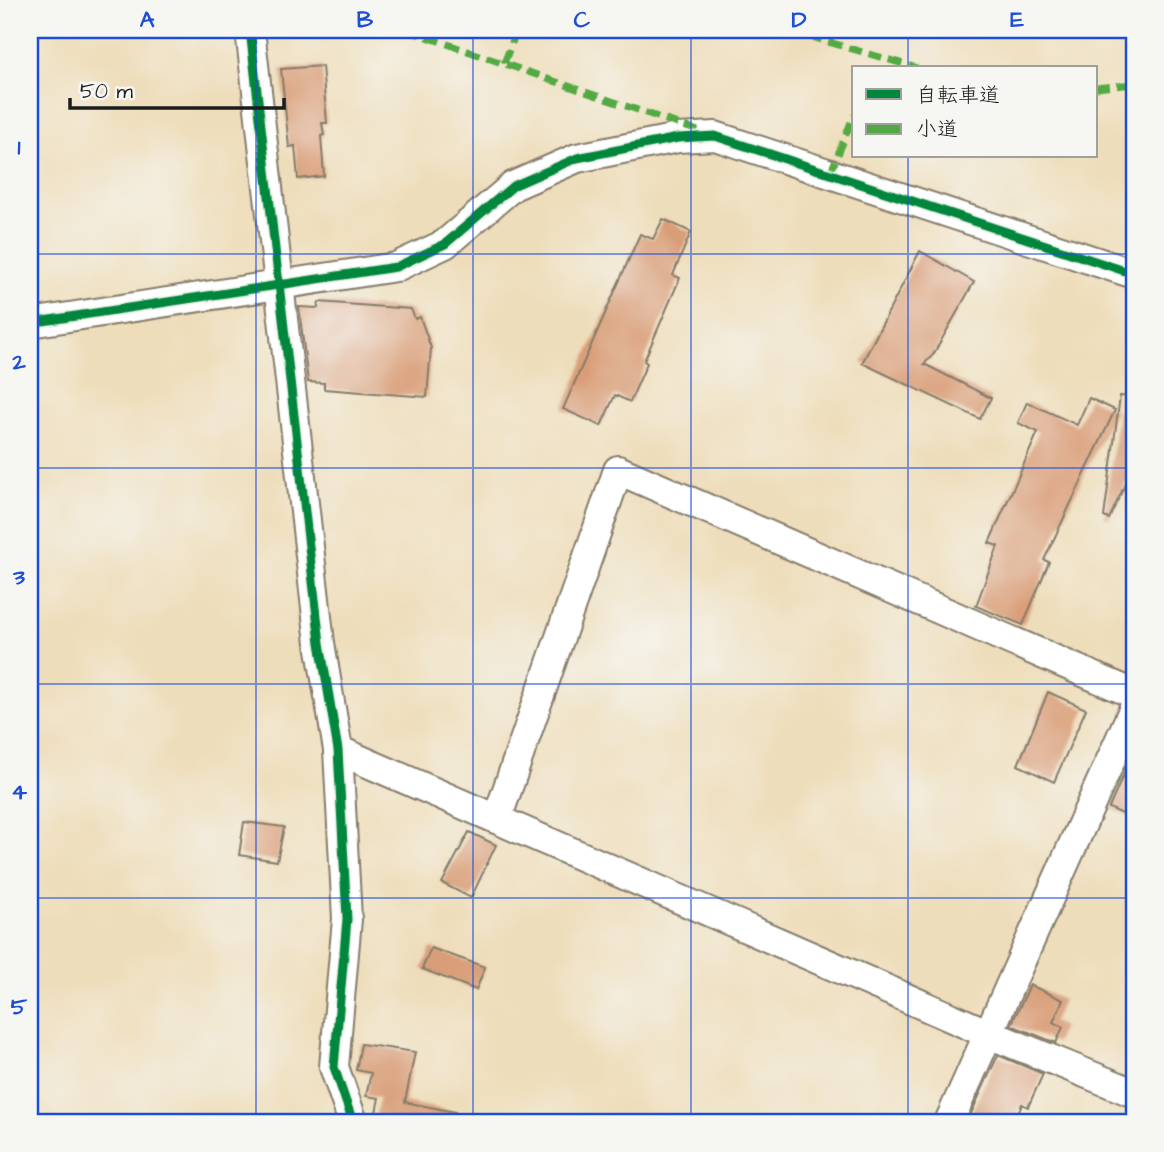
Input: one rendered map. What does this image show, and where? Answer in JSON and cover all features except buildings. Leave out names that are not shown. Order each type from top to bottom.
[{"type":"street","points":[[250,30],[320,643],[338,750],[347,919],[334,1067],[353,1122]]},
{"type":"street","points":[[30,323],[396,267],[445,244],[513,186],[577,159],[678,138],[715,136],[1134,274]]},
{"type":"street","points":[[496,819],[618,470],[1134,694]]},
{"type":"street","points":[[949,1122],[1134,708]]},
{"type":"street","points":[[338,750],[989,1034],[1134,1093]]},
{"type":"marked path","points":[[407,30],[701,132]]},
{"type":"marked path","points":[[504,63],[517,30]]},
{"type":"marked path","points":[[788,30],[910,66]]},
{"type":"marked path","points":[[1098,88],[1134,84]]},
{"type":"marked path","points":[[830,174],[852,120]]},
{"type":"cycle path","points":[[250,30],[320,643],[338,750],[347,919],[334,1067],[353,1122]]},
{"type":"cycle path","points":[[30,323],[396,267],[445,244],[513,186],[577,158],[678,138],[715,136],[1134,274]]}]
